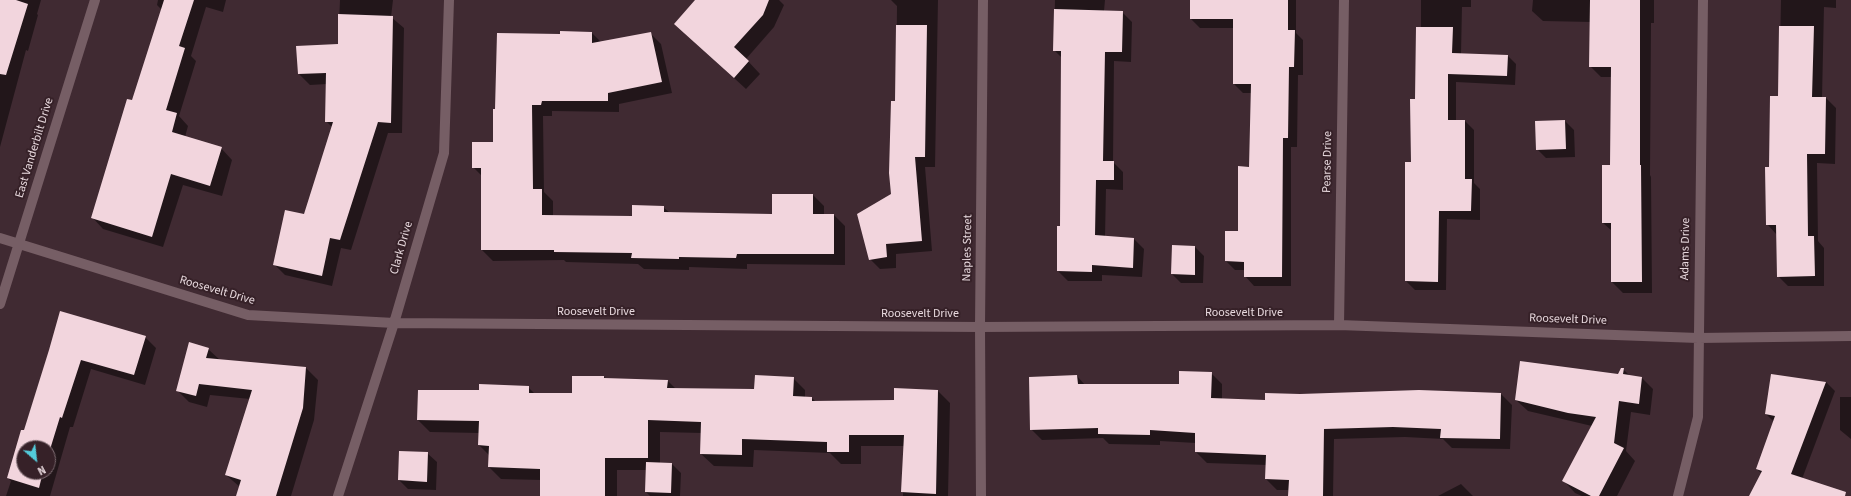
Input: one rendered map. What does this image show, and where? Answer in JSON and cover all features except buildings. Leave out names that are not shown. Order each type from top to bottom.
[{"type":"street","name":"East Vanderbilt Drive","points":[[0,304],[94,0]]},
{"type":"street","name":"Clark Drive","points":[[338,496],[394,323],[444,153],[446,46],[449,0]]},
{"type":"street","name":"Naples Street","points":[[981,496],[980,327],[983,0]]},
{"type":"street","name":"Pearse Drive","points":[[1338,325],[1344,0]]},
{"type":"street","name":"Adams Drive","points":[[1678,496],[1698,417],[1703,0]]},
{"type":"street","name":"Roosevelt Drive","points":[[0,238],[248,315],[394,323],[980,327],[1338,325],[1698,338],[1851,336]]}]
